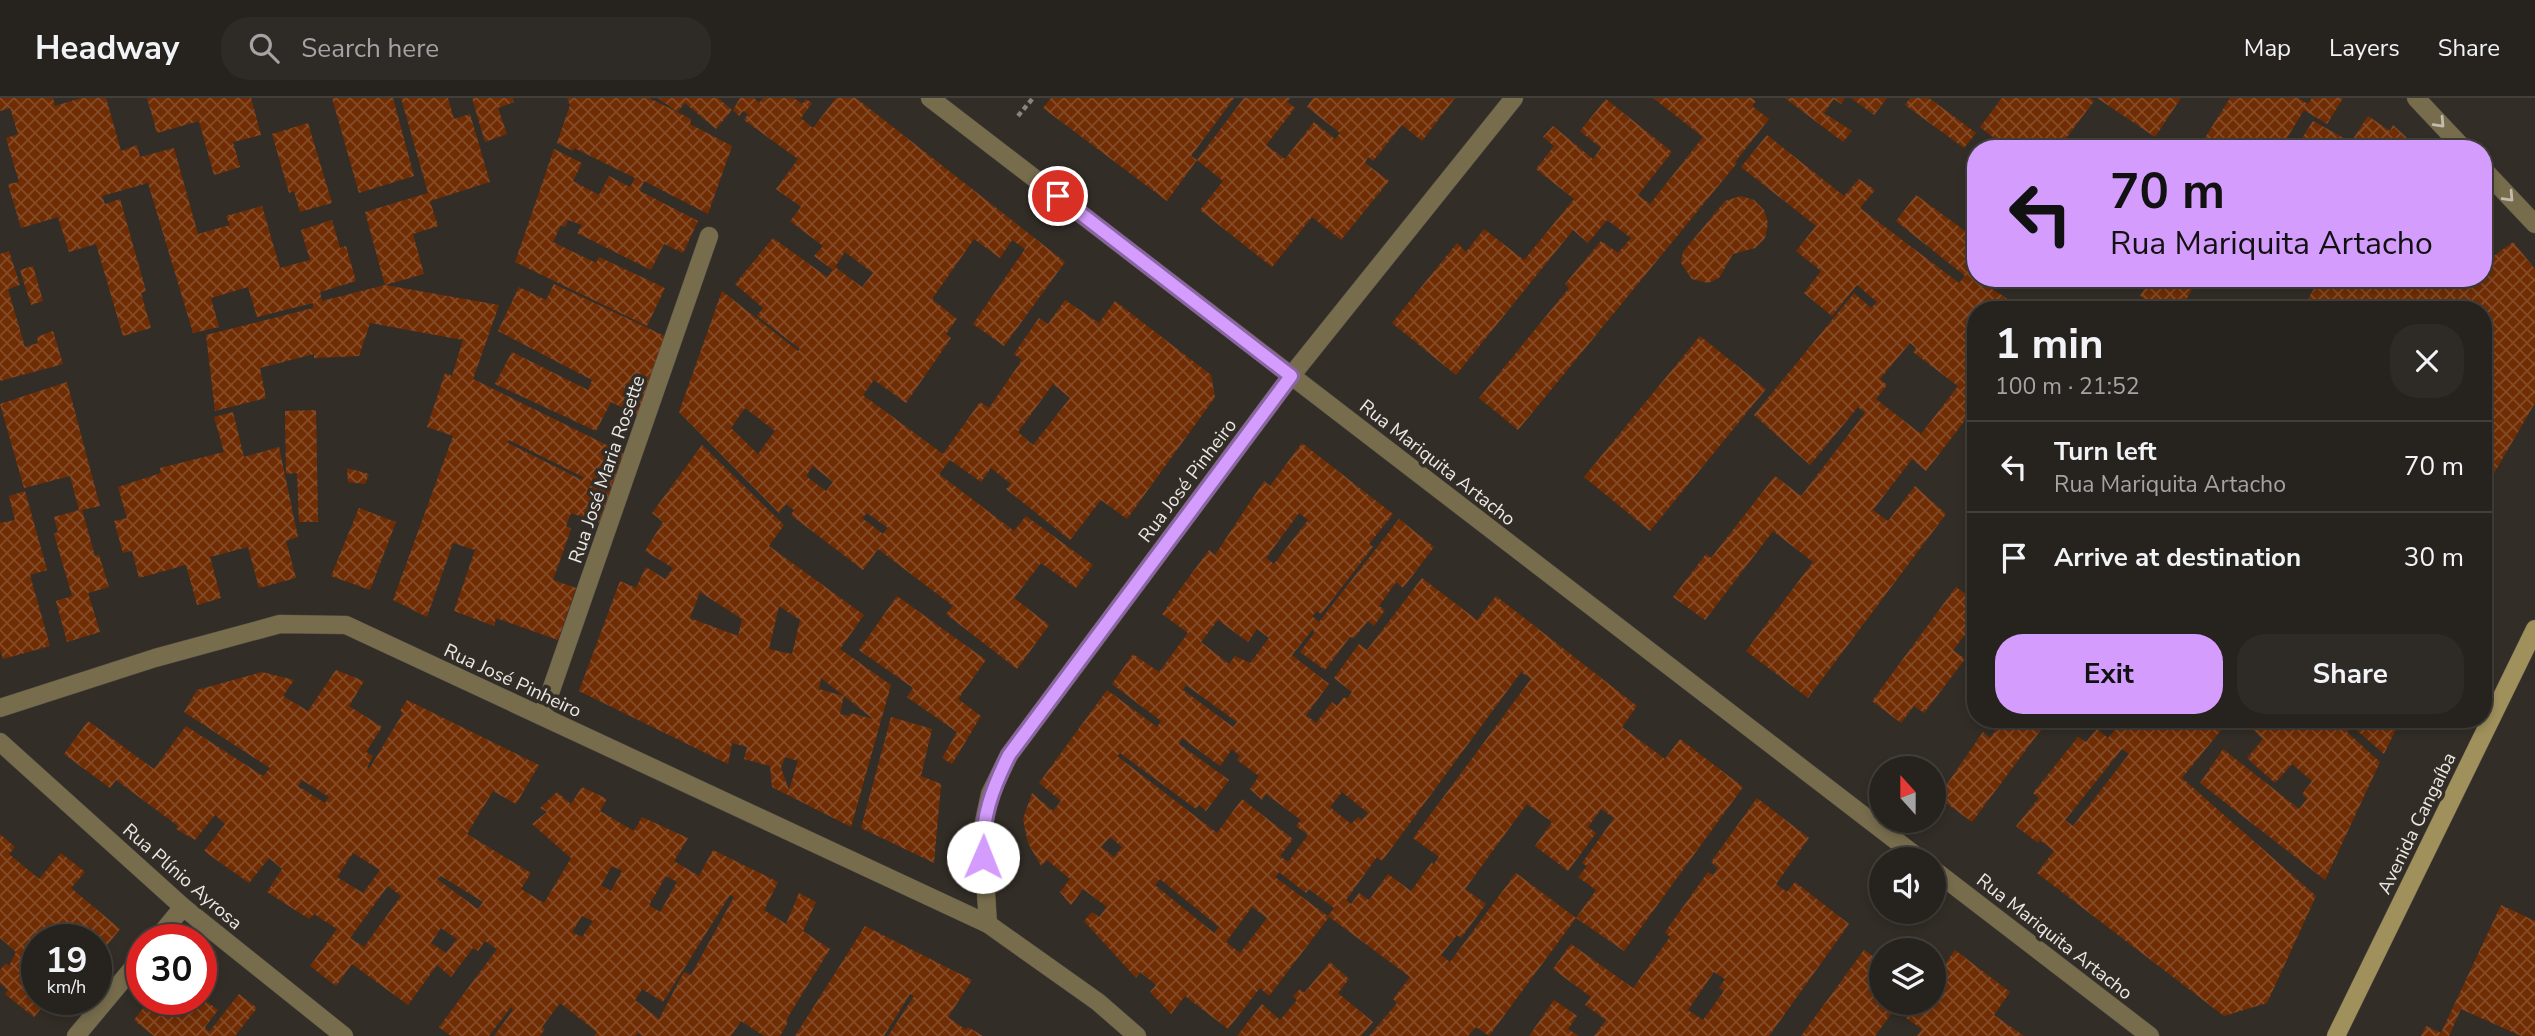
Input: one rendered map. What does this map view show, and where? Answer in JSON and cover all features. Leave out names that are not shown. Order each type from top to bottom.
[{"type":"main road","name":"Avenida Cangaíba","points":[[2492,717],[2535,629]]},
{"type":"main road","name":"Avenida Cangaíba","points":[[2336,1036],[2487,728]]},
{"type":"street","name":"Rua Mariquita Artacho","points":[[930,98],[1904,847]]},
{"type":"street","name":"Rua José Pinheiro","points":[[988,924],[982,831],[990,794],[1009,755],[1291,376],[1514,98]]},
{"type":"street","points":[[2416,98],[2456,140]]},
{"type":"street","points":[[2492,179],[2535,224]]},
{"type":"street","name":"Rua José Maria Rosette","points":[[542,716],[709,236]]},
{"type":"street","name":"Rua José Pinheiro","points":[[0,708],[155,658],[281,624],[346,625],[988,924],[1098,1002],[1137,1036]]},
{"type":"street","name":"Rua Plínio Ayrosa","points":[[0,742],[183,907],[344,1036]]},
{"type":"street","name":"Rua Mariquita Artacho","points":[[1946,879],[2150,1036]]},
{"type":"street","points":[[169,924],[183,907]]},
{"type":"street","points":[[76,1036],[126,976]]},
{"type":"building","points":[[0,98],[53,98],[55,106],[81,98],[106,98],[121,151],[137,145],[140,157],[174,148],[198,234],[230,225],[226,216],[262,206],[280,268],[310,260],[301,230],[332,220],[340,248],[346,246],[356,281],[320,292],[322,301],[385,285],[499,305],[473,379],[625,454],[600,523],[571,513],[566,526],[571,529],[553,580],[576,588],[558,640],[496,618],[494,626],[454,611],[475,550],[453,543],[427,617],[393,600],[453,436],[427,427],[445,373],[452,376],[463,340],[370,323],[359,356],[314,358],[314,354],[260,368],[266,398],[215,411],[206,335],[313,308],[313,303],[257,317],[248,287],[211,298],[219,327],[193,333],[148,183],[102,196],[105,204],[120,199],[146,291],[141,293],[151,328],[123,336],[96,244],[69,252],[58,217],[21,228],[8,184],[19,182],[6,138],[18,134],[10,108],[0,111]],"holes":[[[509,440],[583,477],[582,480],[508,443]]]},
{"type":"building","points":[[147,98],[251,98],[261,135],[233,142],[240,167],[214,175],[199,121],[157,133]]},
{"type":"building","points":[[332,98],[393,98],[414,176],[359,193]]},
{"type":"building","points":[[401,98],[448,98],[454,119],[470,114],[490,182],[430,201],[438,226],[413,234],[424,274],[385,285],[365,212],[428,193]]},
{"type":"building","points":[[472,98],[513,98],[514,102],[498,108],[507,134],[485,142]]},
{"type":"building","points":[[567,98],[649,98],[691,119],[690,124],[732,146],[708,214],[644,181],[640,191],[698,221],[683,253],[664,244],[651,270],[577,233],[582,225],[568,220],[565,227],[561,225],[553,242],[596,263],[599,257],[665,288],[647,326],[515,262],[554,149],[582,163],[573,181],[599,195],[609,176],[630,187],[635,178],[574,148],[573,151],[557,143],[570,105]]},
{"type":"building","points":[[658,98],[718,98],[732,110],[716,129],[685,103],[677,112]]},
{"type":"building","points":[[740,98],[754,98],[759,103],[763,98],[794,98],[802,104],[806,99],[812,103],[801,118],[813,128],[836,98],[856,98],[1065,262],[1004,346],[973,324],[1025,249],[1012,240],[1000,258],[974,239],[932,299],[957,319],[946,334],[951,338],[906,403],[874,380],[863,395],[943,454],[980,402],[989,408],[1022,360],[1014,354],[1039,318],[1048,324],[1065,300],[1099,323],[1115,301],[1211,375],[1215,397],[1127,519],[1101,500],[1070,540],[1006,489],[1011,484],[991,468],[981,482],[950,460],[939,474],[1014,531],[1026,516],[1093,565],[1076,588],[1041,563],[1014,598],[1049,625],[1017,669],[946,614],[953,606],[878,549],[863,570],[791,515],[794,510],[786,504],[779,513],[679,412],[722,291],[798,351],[800,349],[757,316],[763,308],[735,284],[773,238],[827,277],[833,270],[814,256],[823,246],[790,221],[801,207],[776,189],[798,159],[744,120],[748,114],[743,111],[739,116],[733,110]],"holes":[[[845,252],[873,273],[862,287],[835,267]],[[1053,384],[1070,398],[1033,445],[1018,432]],[[745,408],[775,431],[758,454],[731,428]],[[813,466],[833,482],[826,491],[806,476]],[[867,513],[888,528],[883,534],[862,518]]]},
{"type":"building","points":[[1051,98],[1234,98],[1191,156],[1197,160],[1167,201],[1043,108]]},
{"type":"building","points":[[1244,98],[1290,98],[1287,102],[1295,108],[1266,145],[1285,159],[1314,122],[1335,139],[1340,133],[1307,107],[1313,98],[1455,98],[1422,141],[1402,125],[1373,161],[1368,157],[1365,163],[1389,181],[1341,240],[1312,217],[1272,267],[1200,210],[1223,181],[1197,160]]},
{"type":"building","points":[[1653,98],[1752,98],[1756,101],[1752,106],[1769,119],[1735,162],[1737,163],[1518,430],[1479,398],[1569,288],[1565,284],[1601,241],[1618,253],[1631,238],[1607,220],[1588,243],[1573,230],[1456,375],[1392,323],[1457,243],[1466,252],[1484,229],[1524,260],[1574,199],[1536,169],[1554,146],[1543,137],[1553,126],[1593,159],[1601,148],[1580,131],[1606,99],[1672,152],[1638,195],[1650,204],[1703,137]]},
{"type":"building","points":[[1785,98],[1845,98],[1841,104],[1834,99],[1824,113],[1852,131],[1843,142]]},
{"type":"building","points":[[1851,98],[1887,98],[1874,115]]},
{"type":"building","points":[[1910,98],[1929,98],[1976,133],[1967,140],[1964,148],[1905,105]]},
{"type":"building","points":[[2002,98],[2090,98],[2094,101],[2065,140],[1997,140],[1980,127]]},
{"type":"building","points":[[2097,98],[2181,98],[2155,137]]},
{"type":"building","points":[[2230,98],[2298,98],[2308,104],[2312,98],[2343,98],[2327,124],[2304,110],[2286,140],[2204,140]]},
{"type":"building","points":[[2368,116],[2390,131],[2393,125],[2409,140],[2352,140]]},
{"type":"building","points":[[2313,121],[2347,140],[2301,140]]},
{"type":"building","points":[[308,123],[332,203],[300,212],[294,191],[289,193],[272,134]]},
{"type":"building","points":[[1767,135],[1844,196],[1859,179],[1875,190],[1860,208],[1959,283],[1965,276],[1896,221],[1916,195],[1967,232],[1967,287],[1989,287],[2010,301],[1967,301],[1967,418],[1926,471],[1912,459],[1873,510],[1888,521],[1915,486],[1946,514],[1808,698],[1746,651],[1813,562],[1773,531],[1705,620],[1673,597],[1706,554],[1711,558],[1775,476],[1801,496],[1865,413],[1858,407],[1810,465],[1754,415],[1854,293],[1871,308],[1877,302],[1857,285],[1832,316],[1804,293],[1821,271],[1796,251],[1816,226],[1741,167]],"holes":[[[1910,343],[1916,348],[1913,352],[1958,386],[1921,434],[1876,399],[1887,385],[1880,379]]]},
{"type":"building","points":[[1741,196],[1754,200],[1764,210],[1768,223],[1765,238],[1755,248],[1733,254],[1719,278],[1708,283],[1692,279],[1681,263],[1683,252],[1725,201]]},
{"type":"building","points":[[2513,242],[2535,269],[2535,403],[2492,477],[2492,301],[2307,301],[2315,287],[2492,287],[2492,257]]},
{"type":"building","points":[[9,251],[20,285],[8,289],[25,347],[38,343],[37,337],[53,331],[63,364],[0,381],[0,254]]},
{"type":"building","points":[[33,266],[43,301],[31,305],[20,270]]},
{"type":"building","points":[[554,284],[667,337],[639,416],[611,402],[596,431],[495,384],[512,352],[588,390],[592,380],[498,331],[519,287],[546,300]]},
{"type":"building","points":[[2146,287],[2194,287],[2185,301],[2148,301],[2140,296]]},
{"type":"building","points":[[1700,336],[1766,389],[1650,531],[1584,477]]},
{"type":"building","points":[[67,382],[100,506],[82,510],[95,556],[99,555],[109,587],[88,593],[100,632],[67,642],[56,601],[72,596],[54,534],[58,532],[54,517],[79,510],[70,476],[24,488],[0,404]]},
{"type":"building","points":[[316,410],[318,522],[299,522],[297,473],[286,474],[285,411]]},
{"type":"building","points":[[233,412],[244,457],[279,447],[298,537],[286,541],[296,578],[259,588],[248,547],[210,557],[221,598],[197,605],[186,565],[139,578],[132,551],[123,553],[114,521],[127,518],[118,487],[161,473],[160,468],[224,452],[214,417]]},
{"type":"building","points":[[1302,443],[1393,514],[1369,544],[1373,547],[1321,614],[1317,611],[1312,616],[1319,622],[1399,519],[1434,547],[1403,588],[1396,582],[1379,606],[1385,610],[1374,626],[1368,621],[1354,638],[1350,637],[1325,670],[1300,652],[1315,632],[1312,630],[1292,655],[1329,684],[1306,715],[1316,723],[1332,702],[1337,706],[1352,692],[1334,678],[1359,644],[1367,650],[1422,578],[1477,620],[1496,596],[1637,706],[1622,727],[1665,759],[1680,739],[1743,787],[1624,951],[1576,918],[1489,1036],[1476,1027],[1468,1036],[1369,1036],[1397,1003],[1393,999],[1410,977],[1328,916],[1334,908],[1309,889],[1306,893],[1279,872],[1275,877],[1329,917],[1269,996],[1260,988],[1228,1029],[1185,996],[1171,1014],[1150,992],[1156,985],[1140,972],[1136,978],[1084,921],[1092,912],[1099,917],[1107,907],[1083,889],[1071,905],[1060,892],[1070,879],[1047,860],[1041,866],[1028,843],[1023,819],[1032,793],[1053,811],[1061,801],[1039,783],[1107,690],[1157,727],[1161,721],[1112,684],[1133,654],[1159,672],[1188,633],[1162,614],[1209,550],[1215,555],[1264,481],[1270,486]],"holes":[[[1299,513],[1308,520],[1274,564],[1266,558]],[[1218,620],[1248,642],[1257,629],[1269,638],[1250,663],[1235,656],[1229,664],[1201,642]],[[1521,672],[1531,679],[1413,838],[1439,857],[1433,865],[1432,862],[1411,891],[1388,874],[1369,900],[1359,893],[1351,904],[1346,900],[1377,857],[1382,861]],[[1186,685],[1237,722],[1233,727],[1183,690]],[[1182,738],[1220,766],[1232,749],[1240,756],[1237,760],[1259,776],[1250,789],[1262,800],[1266,794],[1301,820],[1296,826],[1308,835],[1288,862],[1280,856],[1293,839],[1242,799],[1217,833],[1117,756],[1120,753],[1196,809],[1199,805],[1206,811],[1229,780],[1179,744]],[[1342,792],[1368,813],[1362,820],[1358,817],[1351,824],[1330,807]],[[1527,804],[1552,822],[1535,846],[1568,871],[1596,833],[1588,827],[1601,809],[1614,818],[1582,863],[1587,866],[1578,877],[1596,890],[1576,918],[1516,873],[1450,962],[1441,955],[1457,935],[1461,938],[1486,904],[1465,889]],[[1110,837],[1122,847],[1114,857],[1101,847]],[[1160,879],[1219,927],[1214,933],[1155,885]],[[1252,907],[1267,918],[1240,953],[1226,942]]]},
{"type":"building","points":[[702,445],[784,525],[769,546],[864,615],[840,649],[891,685],[851,827],[772,787],[770,766],[744,759],[747,747],[732,743],[728,764],[579,691],[620,581],[636,588],[646,567],[665,579],[673,568],[645,551],[663,522],[652,513]],"holes":[[[700,592],[742,619],[738,636],[690,618]],[[779,606],[800,620],[792,654],[769,649]],[[821,678],[844,696],[819,689]],[[844,696],[873,719],[851,713],[849,716],[840,714]],[[785,757],[798,761],[789,790],[781,768]]]},
{"type":"building","points":[[347,468],[369,474],[365,484],[348,482]]},
{"type":"building","points":[[25,491],[47,570],[30,575],[50,646],[3,659],[0,649],[0,523],[15,520],[9,496]]},
{"type":"building","points":[[359,508],[396,522],[370,590],[331,576]]},
{"type":"building","points":[[1956,587],[1967,595],[1967,632],[1953,650],[1965,659],[1924,713],[1914,706],[1901,723],[1872,701]]},
{"type":"building","points":[[897,596],[986,660],[958,699],[981,716],[952,764],[942,758],[957,732],[907,697],[913,688],[859,650]]},
{"type":"building","points":[[336,670],[364,681],[349,706],[382,727],[366,752],[373,756],[367,767],[369,769],[403,713],[400,711],[407,700],[539,765],[516,804],[493,791],[467,834],[531,873],[521,889],[544,903],[571,858],[532,824],[547,812],[540,808],[557,792],[571,804],[582,787],[607,799],[600,811],[634,831],[642,817],[688,838],[674,861],[699,876],[713,850],[778,882],[764,910],[786,924],[799,893],[816,902],[803,931],[830,949],[786,1020],[788,1022],[780,1036],[764,1036],[741,1021],[731,1036],[642,1036],[638,1033],[635,1036],[594,1036],[597,1032],[560,1003],[542,1027],[545,1029],[540,1036],[494,1036],[513,1010],[511,1007],[489,1036],[451,1036],[439,1027],[497,949],[485,941],[478,951],[473,948],[451,977],[437,965],[408,1005],[352,964],[336,986],[310,966],[337,929],[314,914],[309,919],[267,892],[282,869],[269,858],[249,883],[204,851],[225,824],[215,815],[195,840],[176,829],[178,826],[116,780],[110,788],[64,754],[88,721],[154,769],[186,726],[263,776],[270,768],[184,712],[197,690],[262,672],[294,680],[283,696],[308,711]],"holes":[[[302,780],[329,797],[325,803],[298,786]],[[353,853],[380,870],[363,893],[337,877]],[[612,866],[622,871],[611,891],[601,885]],[[441,876],[483,902],[478,909],[437,879]],[[666,876],[677,882],[660,912],[649,905]],[[388,886],[401,896],[364,947],[350,938]],[[730,895],[734,897],[691,975],[684,972],[659,1019],[635,1000],[642,989],[663,1002]],[[582,916],[593,921],[582,937],[572,932]],[[441,928],[457,939],[446,953],[431,943]]]},
{"type":"building","points":[[891,717],[932,729],[921,776],[941,784],[934,863],[861,828]]},
{"type":"building","points":[[1997,728],[2042,728],[1972,822],[1946,803],[1946,785],[1983,732],[1990,738]]},
{"type":"building","points":[[2116,728],[2223,728],[2182,778],[2316,896],[2267,1003],[2224,1016],[2037,873],[2054,851],[2040,840],[2038,843],[2016,826],[2039,798],[2033,793],[2078,737],[2086,742],[2097,729],[2108,738]],"holes":[[[2122,749],[2129,754],[2073,826],[2065,820]]]},
{"type":"building","points":[[2251,728],[2350,728],[2347,732],[2380,762],[2325,880],[2200,783],[2223,749],[2299,809],[2307,799],[2302,794],[2312,781],[2292,764],[2275,783],[2247,758],[2263,739]]},
{"type":"building","points":[[2354,728],[2397,728],[2384,754]]},
{"type":"building","points":[[1757,798],[1809,838],[1776,884],[1787,892],[1795,882],[1849,924],[1769,1036],[1594,1036],[1606,1020],[1585,1005],[1591,997],[1553,969],[1571,944],[1633,988],[1670,937],[1665,932],[1708,872],[1713,875],[1718,868],[1711,862]],"holes":[[[1714,972],[1725,979],[1719,988],[1724,991],[1703,1020],[1688,1010]]]},
{"type":"building","points":[[0,834],[15,847],[9,854],[39,879],[61,853],[85,872],[71,888],[120,929],[112,939],[112,924],[21,924],[21,1007],[5,994],[8,990],[0,983],[0,970],[6,963],[9,966],[16,952],[0,938]]},
{"type":"building","points":[[2501,905],[2535,921],[2535,1036],[2521,1036],[2461,1009],[2449,1036],[2421,1036],[2426,1026],[2441,1033]]},
{"type":"building","points":[[865,926],[972,980],[948,1017],[966,1030],[968,1027],[983,1036],[888,1036],[914,996],[910,994],[884,1036],[795,1036]]},
{"type":"building","points":[[1864,950],[1869,954],[1869,1015],[1890,1015],[1875,1036],[1801,1036]]},
{"type":"building","points":[[1955,950],[2010,992],[1994,1015],[2024,1036],[1917,1036],[1922,1029],[1906,1018],[1908,1015],[1946,1015],[1946,963]]},
{"type":"building","points":[[1330,962],[1349,979],[1338,993],[1373,1022],[1361,1036],[1237,1036],[1262,1004],[1280,1020],[1297,1000],[1293,996],[1300,989],[1304,993]]},
{"type":"building","points":[[239,994],[257,1008],[235,1036],[154,1036],[134,1020],[138,1015],[214,1015],[205,1027],[209,1032]]},
{"type":"building","points":[[1554,1000],[1577,1016],[1568,1029],[1579,1036],[1529,1036]]},
{"type":"route","points":[[983,857],[982,831],[990,794],[1009,755],[1291,376],[1058,196]]}]
